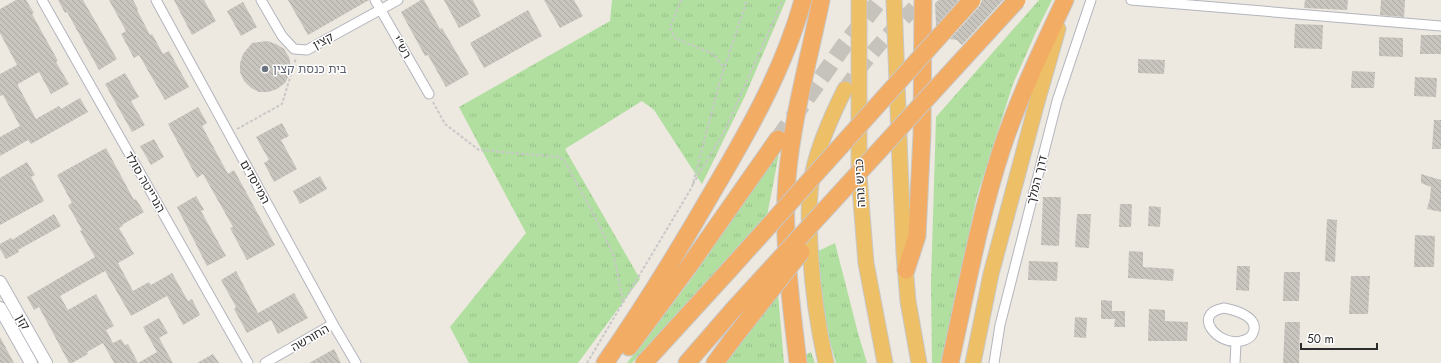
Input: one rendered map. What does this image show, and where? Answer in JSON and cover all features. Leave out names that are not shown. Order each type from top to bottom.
[{"type":"highway","points":[[605,363],[635,320],[671,263],[743,139],[777,73],[791,41],[803,0]]},
{"type":"highway","points":[[798,363],[787,253],[787,183],[794,131],[821,0]]},
{"type":"highway","name":"כביש גהה","points":[[859,0],[859,176],[866,263],[886,363]]},
{"type":"highway","points":[[894,0],[900,164],[908,301],[919,363]]},
{"type":"highway","points":[[906,270],[917,236],[922,134],[923,0]]},
{"type":"highway","points":[[644,363],[972,0]]},
{"type":"highway","points":[[687,363],[733,310],[1017,0]]},
{"type":"highway","points":[[950,363],[990,186],[1002,147],[1017,106],[1066,0]]},
{"type":"highway","points":[[973,363],[981,319],[1000,238],[1066,0]]},
{"type":"highway","points":[[826,363],[815,310],[812,282],[810,196],[813,172],[819,150],[845,89]]},
{"type":"highway","points":[[714,363],[895,133]]},
{"type":"highway","points":[[616,363],[689,266],[778,139]]},
{"type":"street","name":"הנרייטה סולד","points":[[42,0],[248,363]]},
{"type":"street","name":"המייסדים","points":[[156,0],[333,324],[356,363]]},
{"type":"street","name":"קצין","points":[[261,0],[282,36],[294,49],[307,50],[398,0]]},
{"type":"street","name":"רש\"י","points":[[376,0],[429,94]]},
{"type":"street","name":"דרך המלך","points":[[994,363],[1000,325],[1057,101],[1091,0]]},
{"type":"street","points":[[1131,0],[1441,26]]},
{"type":"street","name":"קזן","points":[[0,282],[46,363]]},
{"type":"street","name":"קזן","points":[[0,308],[4,323],[31,363]]},
{"type":"street","points":[[1224,308],[1233,310],[1254,322],[1252,335],[1245,340],[1236,343],[1221,338],[1214,333],[1208,323],[1212,312],[1224,308]]},
{"type":"street","name":"החורשה","points":[[265,363],[333,324]]},
{"type":"street","points":[[1235,363],[1236,343]]},
{"type":"path","points":[[681,0],[670,28],[675,38],[713,54],[724,68]]},
{"type":"path","points":[[692,187],[724,68],[747,0]]},
{"type":"path","points":[[587,363],[724,132],[783,0]]},
{"type":"path","points":[[229,134],[282,104],[299,49]]},
{"type":"path","points":[[429,94],[446,124],[478,150],[560,157],[565,162],[594,215],[614,256],[624,302]]},
{"type":"green space","points":[[612,0],[786,0],[745,96],[702,184],[654,110],[642,101],[565,149],[640,279],[578,363],[469,363],[450,327],[526,233],[459,107],[610,21]]},
{"type":"green space","points":[[1039,0],[1052,0],[1013,84],[977,196],[942,363],[932,363],[931,283],[936,117]]},
{"type":"green space","points":[[781,143],[767,216],[697,295],[632,363],[627,363],[690,281],[753,189]]},
{"type":"green space","points":[[835,243],[867,363],[836,363],[824,320],[816,252]]},
{"type":"green space","points":[[778,293],[784,363],[723,363]]},
{"type":"green space","points":[[811,352],[815,363],[801,363],[800,358]]},
{"type":"building","points":[[16,0],[26,0],[58,61],[56,62],[69,84],[51,94],[39,72],[18,84],[36,119],[59,106],[61,109],[80,98],[88,112],[31,144],[28,140],[0,156],[0,137],[20,126],[3,95],[0,96],[0,74],[17,65],[0,33],[0,9]]},
{"type":"building","points":[[58,0],[83,0],[117,59],[99,70],[67,12],[65,13]]},
{"type":"building","points":[[109,0],[133,0],[150,35],[152,34],[163,54],[169,51],[189,87],[165,100],[139,55],[134,58],[121,34],[126,31]]},
{"type":"building","points":[[174,0],[204,0],[216,21],[192,35]]},
{"type":"building","points":[[288,0],[369,0],[308,35]]},
{"type":"building","points":[[421,0],[424,0],[440,29],[442,28],[469,74],[446,87],[428,55],[425,56],[401,12]]},
{"type":"building","points":[[444,0],[473,0],[481,16],[459,28]]},
{"type":"building","points":[[544,0],[574,0],[583,16],[560,28]]},
{"type":"building","points":[[939,0],[959,0],[936,26],[935,3]]},
{"type":"building","points":[[982,0],[1003,0],[962,45],[957,40],[950,39],[979,7]]},
{"type":"building","points":[[1305,0],[1348,0],[1347,10],[1304,8]]},
{"type":"building","points":[[1381,0],[1405,0],[1404,17],[1380,15]]},
{"type":"building","points":[[243,2],[257,27],[241,36],[227,11]]},
{"type":"building","points":[[528,10],[542,36],[484,68],[470,43]]},
{"type":"building","points":[[1295,24],[1323,25],[1322,49],[1294,48]]},
{"type":"building","points":[[1421,35],[1441,35],[1441,54],[1420,54]]},
{"type":"building","points":[[1379,37],[1403,38],[1403,57],[1379,56]]},
{"type":"building","name":"בית כנסת קצין","points":[[267,41],[284,49],[289,57],[291,66],[285,83],[277,89],[268,92],[259,92],[251,88],[244,81],[240,72],[240,63],[243,54],[252,43]]},
{"type":"building","points":[[1138,59],[1165,60],[1164,74],[1138,73]]},
{"type":"building","points":[[1352,71],[1375,72],[1374,88],[1351,88]]},
{"type":"building","points":[[125,73],[139,97],[131,101],[145,125],[132,132],[105,84]]},
{"type":"building","points":[[1415,77],[1437,78],[1436,97],[1414,96]]},
{"type":"building","points":[[198,107],[207,123],[202,126],[228,174],[234,170],[275,245],[247,260],[230,228],[233,227],[203,174],[197,178],[168,124]]},
{"type":"building","points":[[1434,120],[1441,120],[1441,149],[1432,149]]},
{"type":"building","points":[[282,123],[289,136],[281,140],[297,169],[274,182],[264,163],[269,160],[256,137]]},
{"type":"building","points":[[154,139],[164,157],[151,165],[140,146]]},
{"type":"building","points":[[106,148],[134,200],[136,199],[144,212],[119,228],[134,254],[118,263],[133,291],[149,282],[151,285],[172,273],[188,301],[192,299],[200,315],[183,325],[167,296],[131,316],[105,271],[60,296],[68,310],[96,294],[114,326],[106,330],[113,343],[121,339],[125,345],[128,344],[138,363],[114,363],[103,343],[87,352],[88,354],[72,363],[69,363],[39,307],[34,310],[27,297],[95,257],[80,231],[82,230],[68,205],[72,203],[57,175]]},
{"type":"building","points":[[27,162],[35,175],[31,177],[44,201],[0,225],[0,178]]},
{"type":"building","points":[[1421,174],[1441,180],[1441,212],[1427,209],[1431,187],[1421,183]]},
{"type":"building","points":[[320,176],[327,189],[300,204],[293,191]]},
{"type":"building","points":[[196,196],[204,210],[201,211],[226,256],[207,266],[177,207]]},
{"type":"building","points":[[1043,197],[1061,197],[1059,246],[1041,245]]},
{"type":"building","points":[[1120,204],[1132,204],[1131,227],[1119,227]]},
{"type":"building","points":[[1149,206],[1161,207],[1160,227],[1148,226]]},
{"type":"building","points":[[54,214],[61,226],[18,250],[19,252],[6,259],[0,249],[0,244],[11,238],[12,240]]},
{"type":"building","points":[[1077,214],[1091,214],[1089,248],[1075,247]]},
{"type":"building","points":[[1327,219],[1337,220],[1335,262],[1325,261]]},
{"type":"building","points":[[1415,235],[1435,236],[1434,267],[1414,267]]},
{"type":"building","points":[[1129,251],[1143,252],[1143,267],[1174,269],[1173,281],[1128,278]]},
{"type":"building","points":[[1029,261],[1058,262],[1057,281],[1028,280]]},
{"type":"building","points":[[1237,266],[1250,266],[1249,291],[1236,290]]},
{"type":"building","points":[[236,271],[258,313],[294,293],[308,318],[278,334],[271,320],[247,333],[234,309],[236,307],[221,280]]},
{"type":"building","points":[[1284,272],[1300,272],[1299,301],[1283,301]]},
{"type":"building","points":[[1351,276],[1370,276],[1368,314],[1349,314]]},
{"type":"building","points":[[1101,300],[1112,301],[1112,311],[1125,311],[1125,327],[1114,327],[1115,319],[1101,319]]},
{"type":"building","points":[[1149,309],[1165,310],[1165,321],[1188,322],[1187,341],[1148,341]]},
{"type":"building","points":[[1075,317],[1087,318],[1086,338],[1074,337]]},
{"type":"building","points":[[159,318],[168,333],[159,338],[173,363],[138,363],[157,352],[143,327]]},
{"type":"building","points":[[1285,322],[1300,322],[1299,363],[1283,363]]},
{"type":"building","points":[[0,337],[14,363],[0,363]]},
{"type":"building","points":[[334,349],[341,363],[309,363]]},
{"type":"building","points":[[213,354],[219,363],[197,363]]},
{"type":"tunnel","points":[[778,139],[843,47],[880,0]]},
{"type":"tunnel","points":[[845,89],[853,77],[891,32],[922,0]]},
{"type":"place","name":"בית כנסת קצין","points":[[265,69]]}]
